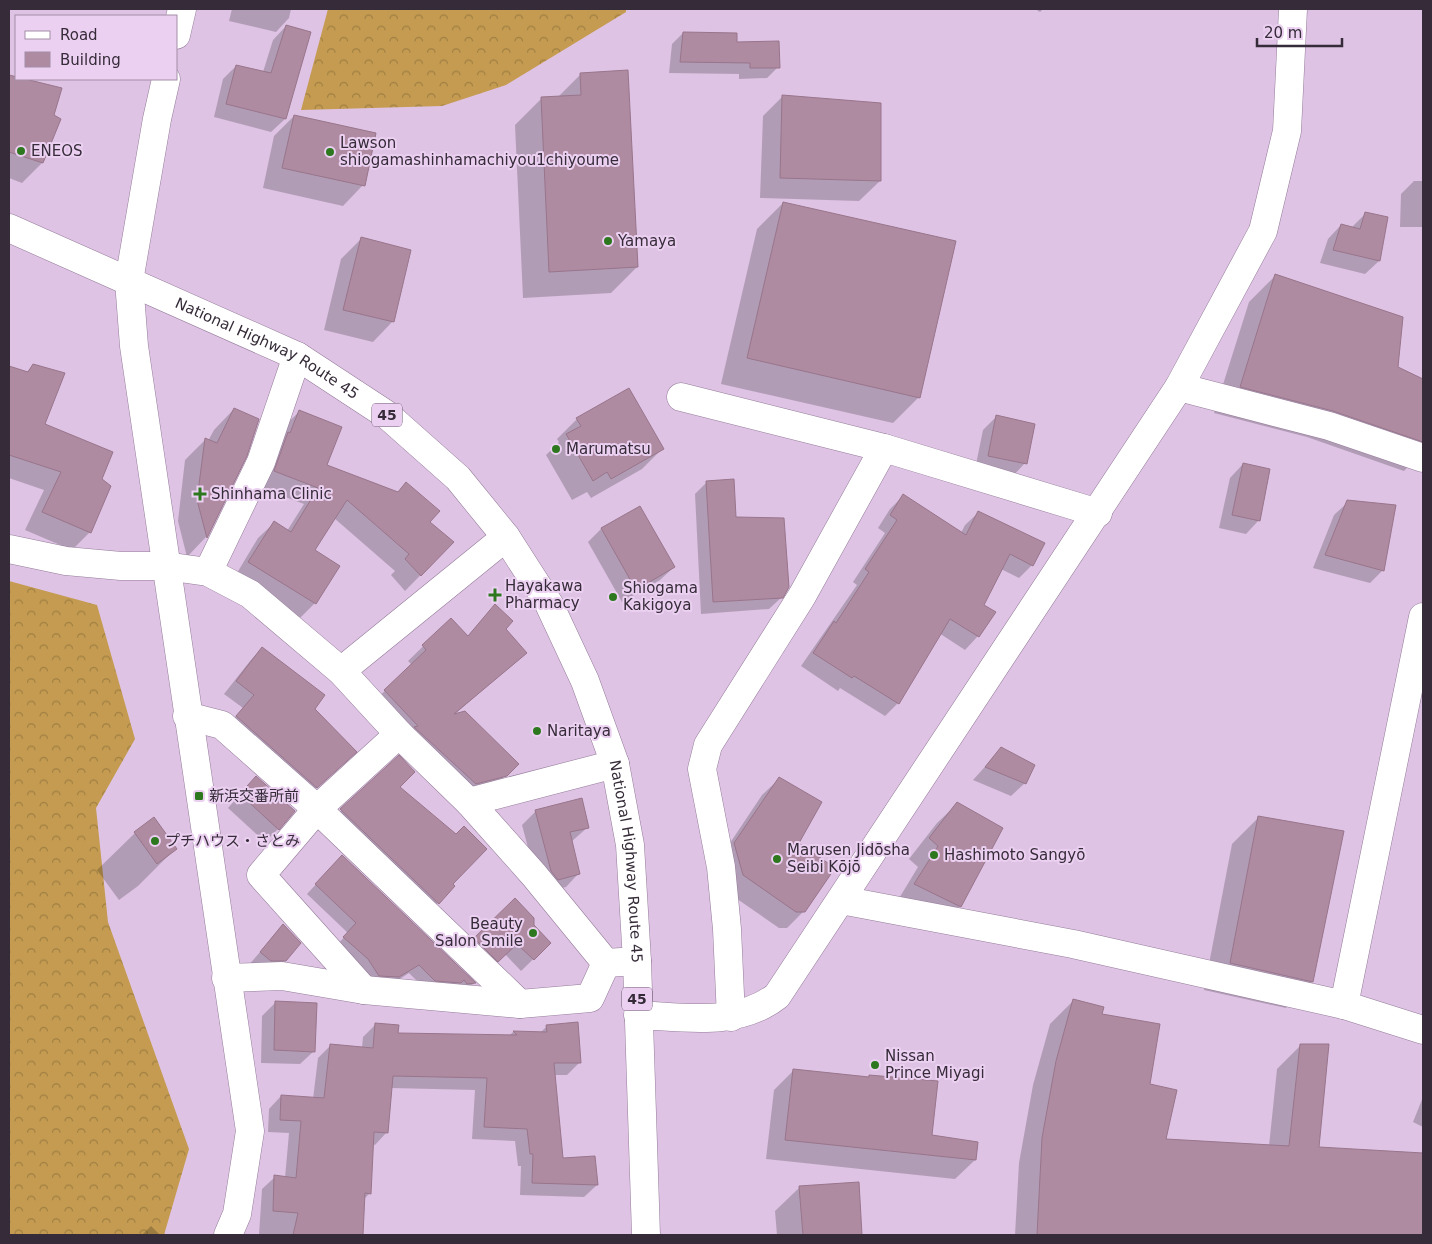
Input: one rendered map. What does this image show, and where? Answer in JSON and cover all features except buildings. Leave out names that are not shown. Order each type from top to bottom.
[{"type":"main road","points":[[178,26],[182,9]]},
{"type":"main road","points":[[638,1015],[731,1017],[762,1007],[777,996],[1098,514],[1179,387],[1263,231],[1287,131],[1293,9]]},
{"type":"main road","points":[[166,80],[157,119],[129,281],[134,346],[164,566],[250,1130],[237,1214],[228,1235]]},
{"type":"main road","name":"National Highway Route 45","points":[[9,228],[297,356],[387,415],[458,478],[506,537],[549,604],[585,681],[615,764],[630,845],[646,1235]]},
{"type":"main road","points":[[208,572],[261,462],[297,356]]},
{"type":"main road","points":[[1179,387],[1329,426],[1423,458]]},
{"type":"main road","points":[[681,397],[884,448],[1098,514]]},
{"type":"main road","points":[[731,1017],[727,929],[721,867],[702,770],[708,745],[802,596],[884,448]]},
{"type":"main road","points":[[341,671],[506,537]]},
{"type":"main road","points":[[9,549],[66,561],[121,566],[164,566],[208,572],[250,594],[341,671],[399,734],[469,802],[534,875],[606,963]]},
{"type":"main road","points":[[1344,1005],[1423,617]]},
{"type":"main road","points":[[187,716],[222,725],[317,809],[520,1004]]},
{"type":"main road","points":[[364,990],[261,875],[317,809],[399,734]]},
{"type":"main road","points":[[469,802],[615,764]]},
{"type":"main road","points":[[841,900],[1073,944],[1344,1005],[1423,1030]]},
{"type":"main road","points":[[606,963],[636,961]]},
{"type":"main road","points":[[226,978],[282,976],[364,990],[520,1004],[590,998],[606,963]]},
{"type":"green space","points":[[328,9],[626,9],[626,12],[506,85],[442,106],[301,110]]},
{"type":"green space","points":[[9,581],[97,605],[135,739],[96,808],[108,922],[189,1149],[164,1235],[9,1235]]},
{"type":"place","name":"ENEOS","points":[[21,151]]},
{"type":"place","name":"Lawson shiogamashinhamachiyou1chiyoume","points":[[330,152]]},
{"type":"place","name":"Yamaya","points":[[608,241]]},
{"type":"place","name":"Marumatsu","points":[[556,449]]},
{"type":"place","name":"Shinhama Clinic","points":[[200,494]]},
{"type":"place","name":"Hayakawa Pharmacy","points":[[495,595]]},
{"type":"place","name":"Shiogama Kakigoya","points":[[613,597]]},
{"type":"place","name":"Naritaya","points":[[537,731]]},
{"type":"place","name":"新浜交番所前","points":[[199,796]]},
{"type":"place","name":"プチハウス・さとみ","points":[[155,841]]},
{"type":"place","name":"Hashimoto Sangyō","points":[[934,855]]},
{"type":"place","name":"Marusen Jidōsha Seibi Kōjō","points":[[777,859]]},
{"type":"place","name":"Beauty Salon Smile","points":[[533,933]]},
{"type":"place","name":"Nissan Prince Miyagi","points":[[875,1065]]}]
